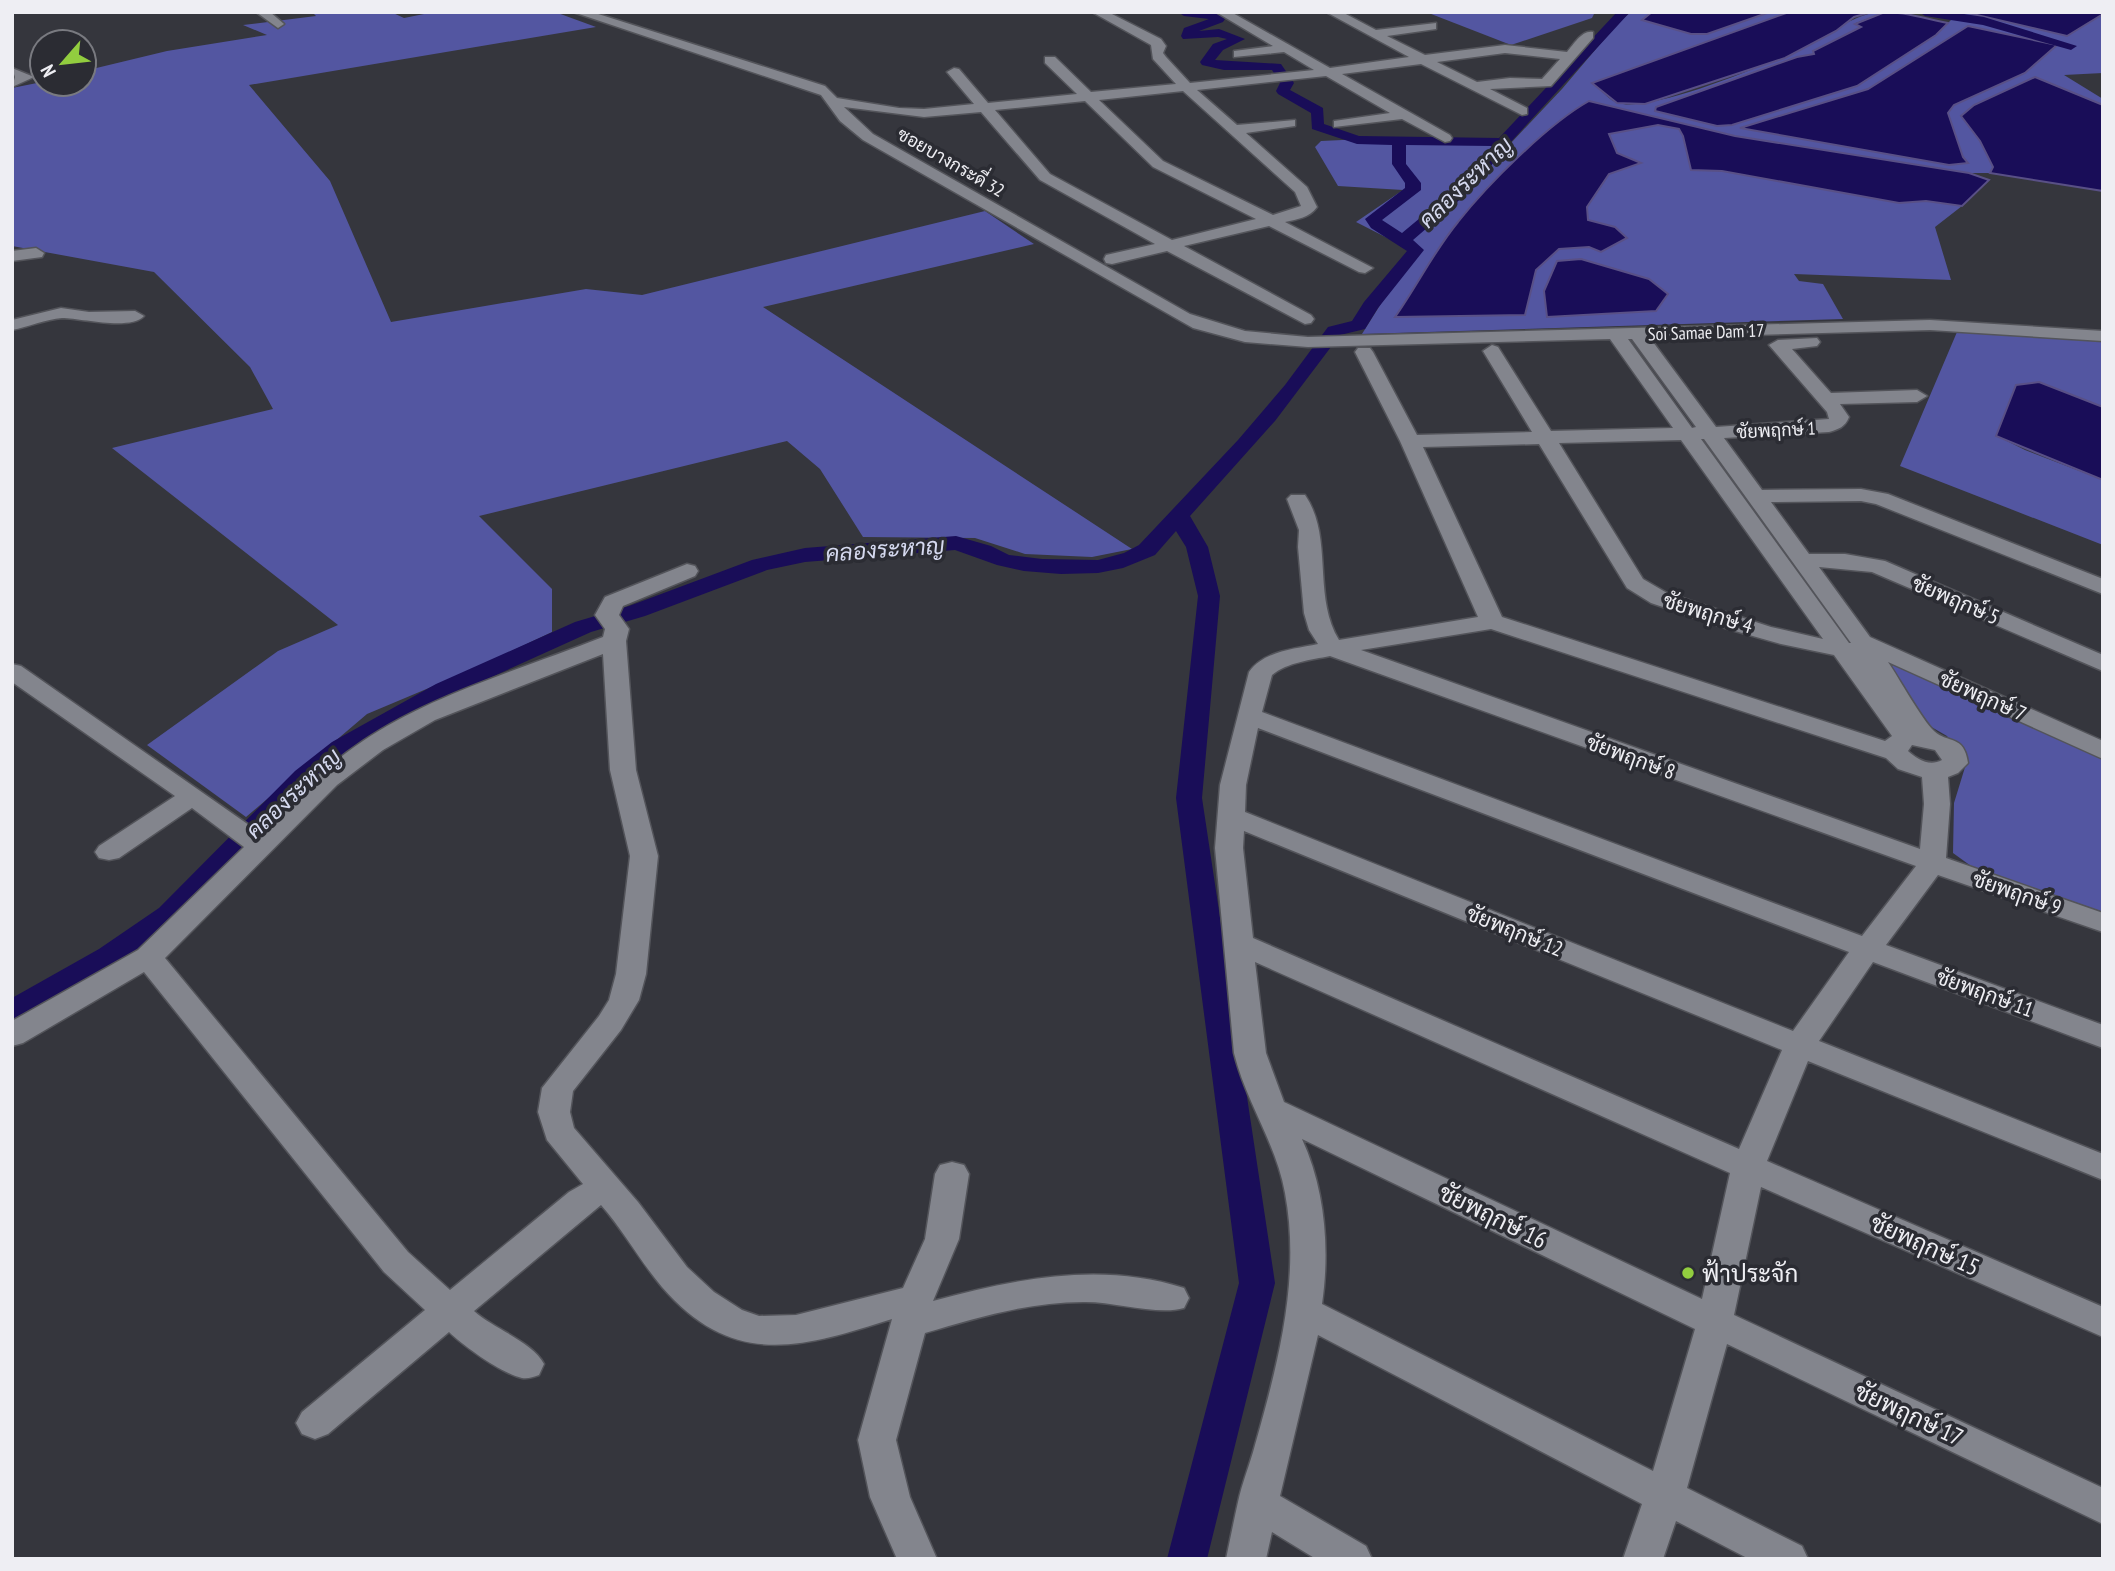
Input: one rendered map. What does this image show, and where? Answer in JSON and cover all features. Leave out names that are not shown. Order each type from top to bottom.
[{"type":"street","points":[[262,12],[278,24]]},
{"type":"street","name":"ซอยบางกระดี่ 32","points":[[579,12],[826,92],[845,118],[868,137],[1184,318],[1217,331],[1245,337],[1308,342]]},
{"type":"street","points":[[1098,12],[1156,42],[1160,46],[1157,53],[1160,59],[1186,88],[1301,190],[1309,206],[1307,211],[1112,259]]},
{"type":"street","points":[[1222,12],[1445,138]]},
{"type":"street","points":[[1332,12],[1522,111]]},
{"type":"street","points":[[1131,28],[1149,22]]},
{"type":"street","points":[[1373,34],[1432,26]]},
{"type":"street","points":[[1474,87],[1510,82],[1546,83],[1589,35]]},
{"type":"street","points":[[1239,54],[1286,48]]},
{"type":"street","points":[[831,101],[891,108],[899,112],[939,111],[1289,78],[1504,49],[1570,56]]},
{"type":"street","points":[[1050,60],[1157,164],[1365,268]]},
{"type":"street","points":[[12,72],[27,77],[12,83]]},
{"type":"street","points":[[954,72],[1045,177],[1305,319]]},
{"type":"street","points":[[1339,124],[1403,115]]},
{"type":"street","points":[[1234,130],[1290,123]]},
{"type":"street","points":[[12,256],[36,253]]},
{"type":"street","points":[[12,325],[61,313],[89,317],[135,316]]},
{"type":"street","name":"Soi Samae Dam 17","points":[[1308,342],[1362,346],[1615,334],[1952,325],[2103,336]]},
{"type":"street","points":[[1615,334],[1754,530],[1859,648]]},
{"type":"street","points":[[1246,1559],[1257,1503],[1306,1312],[1304,1205],[1292,1153],[1255,1079],[1229,848],[1233,785],[1261,672],[1282,659],[1332,648],[1492,622],[1909,743],[1946,746],[1956,757],[1951,767],[1934,771],[1914,767],[1909,743],[1859,648],[1803,560],[1639,334]]},
{"type":"street","name":"ชัยพฤกษ์ 1","points":[[1410,441],[1710,433],[1829,426],[1838,422],[1839,417],[1778,345],[1915,339]]},
{"type":"street","points":[[1362,346],[1410,441],[1492,622]]},
{"type":"street","name":"ชัยพฤกษ์ 4","points":[[1492,351],[1635,583],[1644,591],[1790,638],[1859,648]]},
{"type":"street","points":[[1657,395],[1681,394]]},
{"type":"street","points":[[1826,399],[1917,396]]},
{"type":"street","points":[[1710,466],[1733,466]]},
{"type":"street","points":[[1755,496],[1861,495],[1881,498],[2103,587]]},
{"type":"street","points":[[1298,499],[1310,530],[1309,547],[1316,613],[1321,630],[1332,648]]},
{"type":"street","points":[[1754,530],[1780,529]]},
{"type":"street","name":"ชัยพฤกษ์ 5","points":[[1803,560],[1845,561],[1877,566],[2103,664]]},
{"type":"street","points":[[687,571],[613,602],[622,769],[644,856],[631,974],[624,1000],[610,1023],[558,1088],[554,1112],[559,1132],[620,1202],[686,1289],[724,1318],[759,1331],[801,1329],[984,1301],[1037,1290],[1106,1288],[1171,1298]]},
{"type":"street","points":[[12,1035],[148,957],[250,839],[374,745],[426,715],[613,628]]},
{"type":"street","name":"ชัยพฤกษ์ 8","points":[[1332,648],[1932,864]]},
{"type":"street","name":"ชัยพฤกษ์ 7","points":[[1859,648],[2103,751]]},
{"type":"street","points":[[12,671],[193,796],[250,839]]},
{"type":"street","name":"ชัยพฤกษ์ 11","points":[[1248,716],[2103,1037]]},
{"type":"street","points":[[1643,1559],[1665,1495],[1715,1322],[1748,1167],[1799,1046],[1866,950],[1932,864],[1937,804],[1934,771]]},
{"type":"street","points":[[109,852],[193,796]]},
{"type":"street","name":"ชัยพฤกษ์ 12","points":[[1231,816],[2103,1168]]},
{"type":"street","name":"ชัยพฤกษ์ 9","points":[[1932,864],[2103,923]]},
{"type":"street","name":"ชัยพฤกษ์ 15","points":[[1238,943],[2103,1323]]},
{"type":"street","points":[[148,957],[396,1262],[475,1334],[526,1364]]},
{"type":"street","name":"ชัยพฤกษ์ 16","points":[[1271,1110],[1715,1322]]},
{"type":"street","points":[[917,1559],[890,1497],[877,1440],[914,1310],[942,1239],[952,1174]]},
{"type":"street","points":[[315,1423],[581,1202],[605,1187]]},
{"type":"street","points":[[1306,1312],[1787,1559]]},
{"type":"street","name":"ชัยพฤกษ์ 17","points":[[1715,1322],[2103,1507]]},
{"type":"street","points":[[1257,1503],[1352,1559]]},
{"type":"shaded area","points":[[312,12],[391,12],[404,18],[434,12],[555,12],[596,27],[249,85],[330,181],[391,322],[586,289],[642,295],[985,211],[1034,244],[763,307],[1132,549],[1092,557],[1025,554],[975,538],[863,537],[820,469],[787,441],[479,516],[552,589],[552,632],[474,669],[367,714],[246,817],[147,745],[278,651],[338,625],[112,448],[273,409],[250,367],[154,272],[12,246],[12,88],[28,85],[28,98],[98,98],[98,68],[167,51],[267,35],[243,25],[316,16]]},
{"type":"shaded area","points":[[1426,12],[1595,12],[1592,18],[1511,45]]},
{"type":"shaded area","points":[[1631,12],[1652,12],[1643,20],[1691,34],[1707,34],[1770,12],[1789,12],[1593,83],[1615,102],[1634,104],[1658,101],[1715,83],[1796,51],[1864,15],[1885,12],[1856,23],[1862,27],[1815,54],[1797,57],[1656,111],[1717,126],[1732,125],[1857,86],[1936,35],[1951,20],[1942,12],[1964,12],[2067,36],[2103,14],[2103,73],[2064,75],[2103,99],[2103,105],[2035,77],[1962,117],[1980,141],[1993,167],[1990,173],[1969,173],[1735,136],[1588,101],[1397,317],[1525,315],[1536,270],[1559,249],[1589,247],[1601,252],[1615,227],[1588,220],[1587,207],[1609,174],[1640,163],[1617,153],[1608,134],[1658,125],[1679,129],[1692,170],[1722,171],[1899,203],[1926,201],[1962,206],[1935,227],[1951,280],[1794,274],[1799,281],[1823,284],[1843,319],[1362,334],[1382,302],[1423,249],[1403,246],[1356,222],[1403,190],[1338,186],[1315,147],[1321,141],[1385,138],[1510,144],[1562,89],[1618,23]],"holes":[[[1968,26],[2056,45],[2025,73],[1954,105],[1948,112],[1963,157],[1968,163],[1949,164],[1741,128],[1868,89]]]},
{"type":"shaded area","points":[[1652,12],[1770,12],[1707,34],[1691,34],[1642,20]]},
{"type":"shaded area","points":[[1789,12],[1871,12],[1854,17],[1836,31],[1785,58],[1645,104],[1617,103],[1592,83]]},
{"type":"shaded area","points":[[1885,12],[1909,14],[1948,23],[1936,35],[1857,86],[1732,125],[1717,126],[1655,111],[1656,107],[1797,57],[1814,54],[1813,51],[1861,27],[1855,24]]},
{"type":"shaded area","points":[[1964,12],[2103,12],[2103,14],[2067,36]]},
{"type":"shaded area","points":[[1968,26],[2057,45],[2025,73],[1954,105],[1948,113],[1963,157],[1968,163],[1949,165],[1740,128],[1868,89]]},
{"type":"shaded area","points":[[2035,77],[2103,105],[2103,191],[1990,173],[1993,167],[1980,141],[1961,116],[1974,105]]},
{"type":"shaded area","points":[[1589,101],[1735,136],[1969,173],[1989,180],[1962,206],[1926,201],[1899,203],[1722,171],[1691,170],[1679,129],[1658,125],[1609,134],[1617,153],[1641,163],[1609,174],[1587,207],[1588,220],[1615,227],[1627,238],[1601,252],[1589,247],[1559,249],[1536,270],[1525,315],[1395,317],[1449,233],[1485,190],[1537,139]]},
{"type":"shaded area","points":[[1581,259],[1649,279],[1668,294],[1656,311],[1547,317],[1544,291],[1557,261]]},
{"type":"shaded area","points":[[1957,332],[2103,341],[2103,407],[2016,384],[1997,436],[2025,450],[2103,480],[2103,545],[1900,466]]},
{"type":"shaded area","points":[[2039,382],[2103,407],[2103,480],[1996,436],[2016,385]]},
{"type":"shaded area","points":[[1885,658],[2103,757],[2103,912],[1971,866],[1953,853],[1954,803],[1966,764],[1947,736],[1928,725]]},
{"type":"waterway","points":[[1184,12],[1218,16],[1219,19],[1188,31],[1187,36],[1219,33],[1239,39],[1218,47],[1207,62],[1224,66],[1276,67],[1287,83],[1283,91],[1318,111],[1317,126],[1357,140],[1399,141]]},
{"type":"waterway","name":"คลองระหาญ","points":[[1503,142],[1624,12]]},
{"type":"waterway","points":[[1925,12],[1984,21],[2071,46]]},
{"type":"waterway","points":[[1399,141],[1503,142]]},
{"type":"waterway","points":[[1399,141],[1399,164],[1413,183],[1413,190],[1373,219],[1377,225],[1403,240]]},
{"type":"waterway","name":"คลองระหาญ","points":[[1403,240],[1467,186],[1503,142]]},
{"type":"waterway","name":"คลองระหาญ","points":[[1179,516],[1268,417],[1334,331],[1359,325],[1370,306],[1416,250],[1403,240]]},
{"type":"waterway","name":"คลองระหาญ","points":[[12,1012],[109,956],[169,914],[304,777],[341,747],[445,689],[583,627],[637,611],[760,565],[805,555],[956,543],[1007,561],[1061,568],[1098,567],[1132,558],[1147,550],[1179,516]]},
{"type":"waterway","points":[[1179,516],[1197,547],[1209,596],[1189,798],[1257,1283],[1187,1559]]},
{"type":"place","name":"ฟ้าประจัก","points":[[1688,1273]]}]
